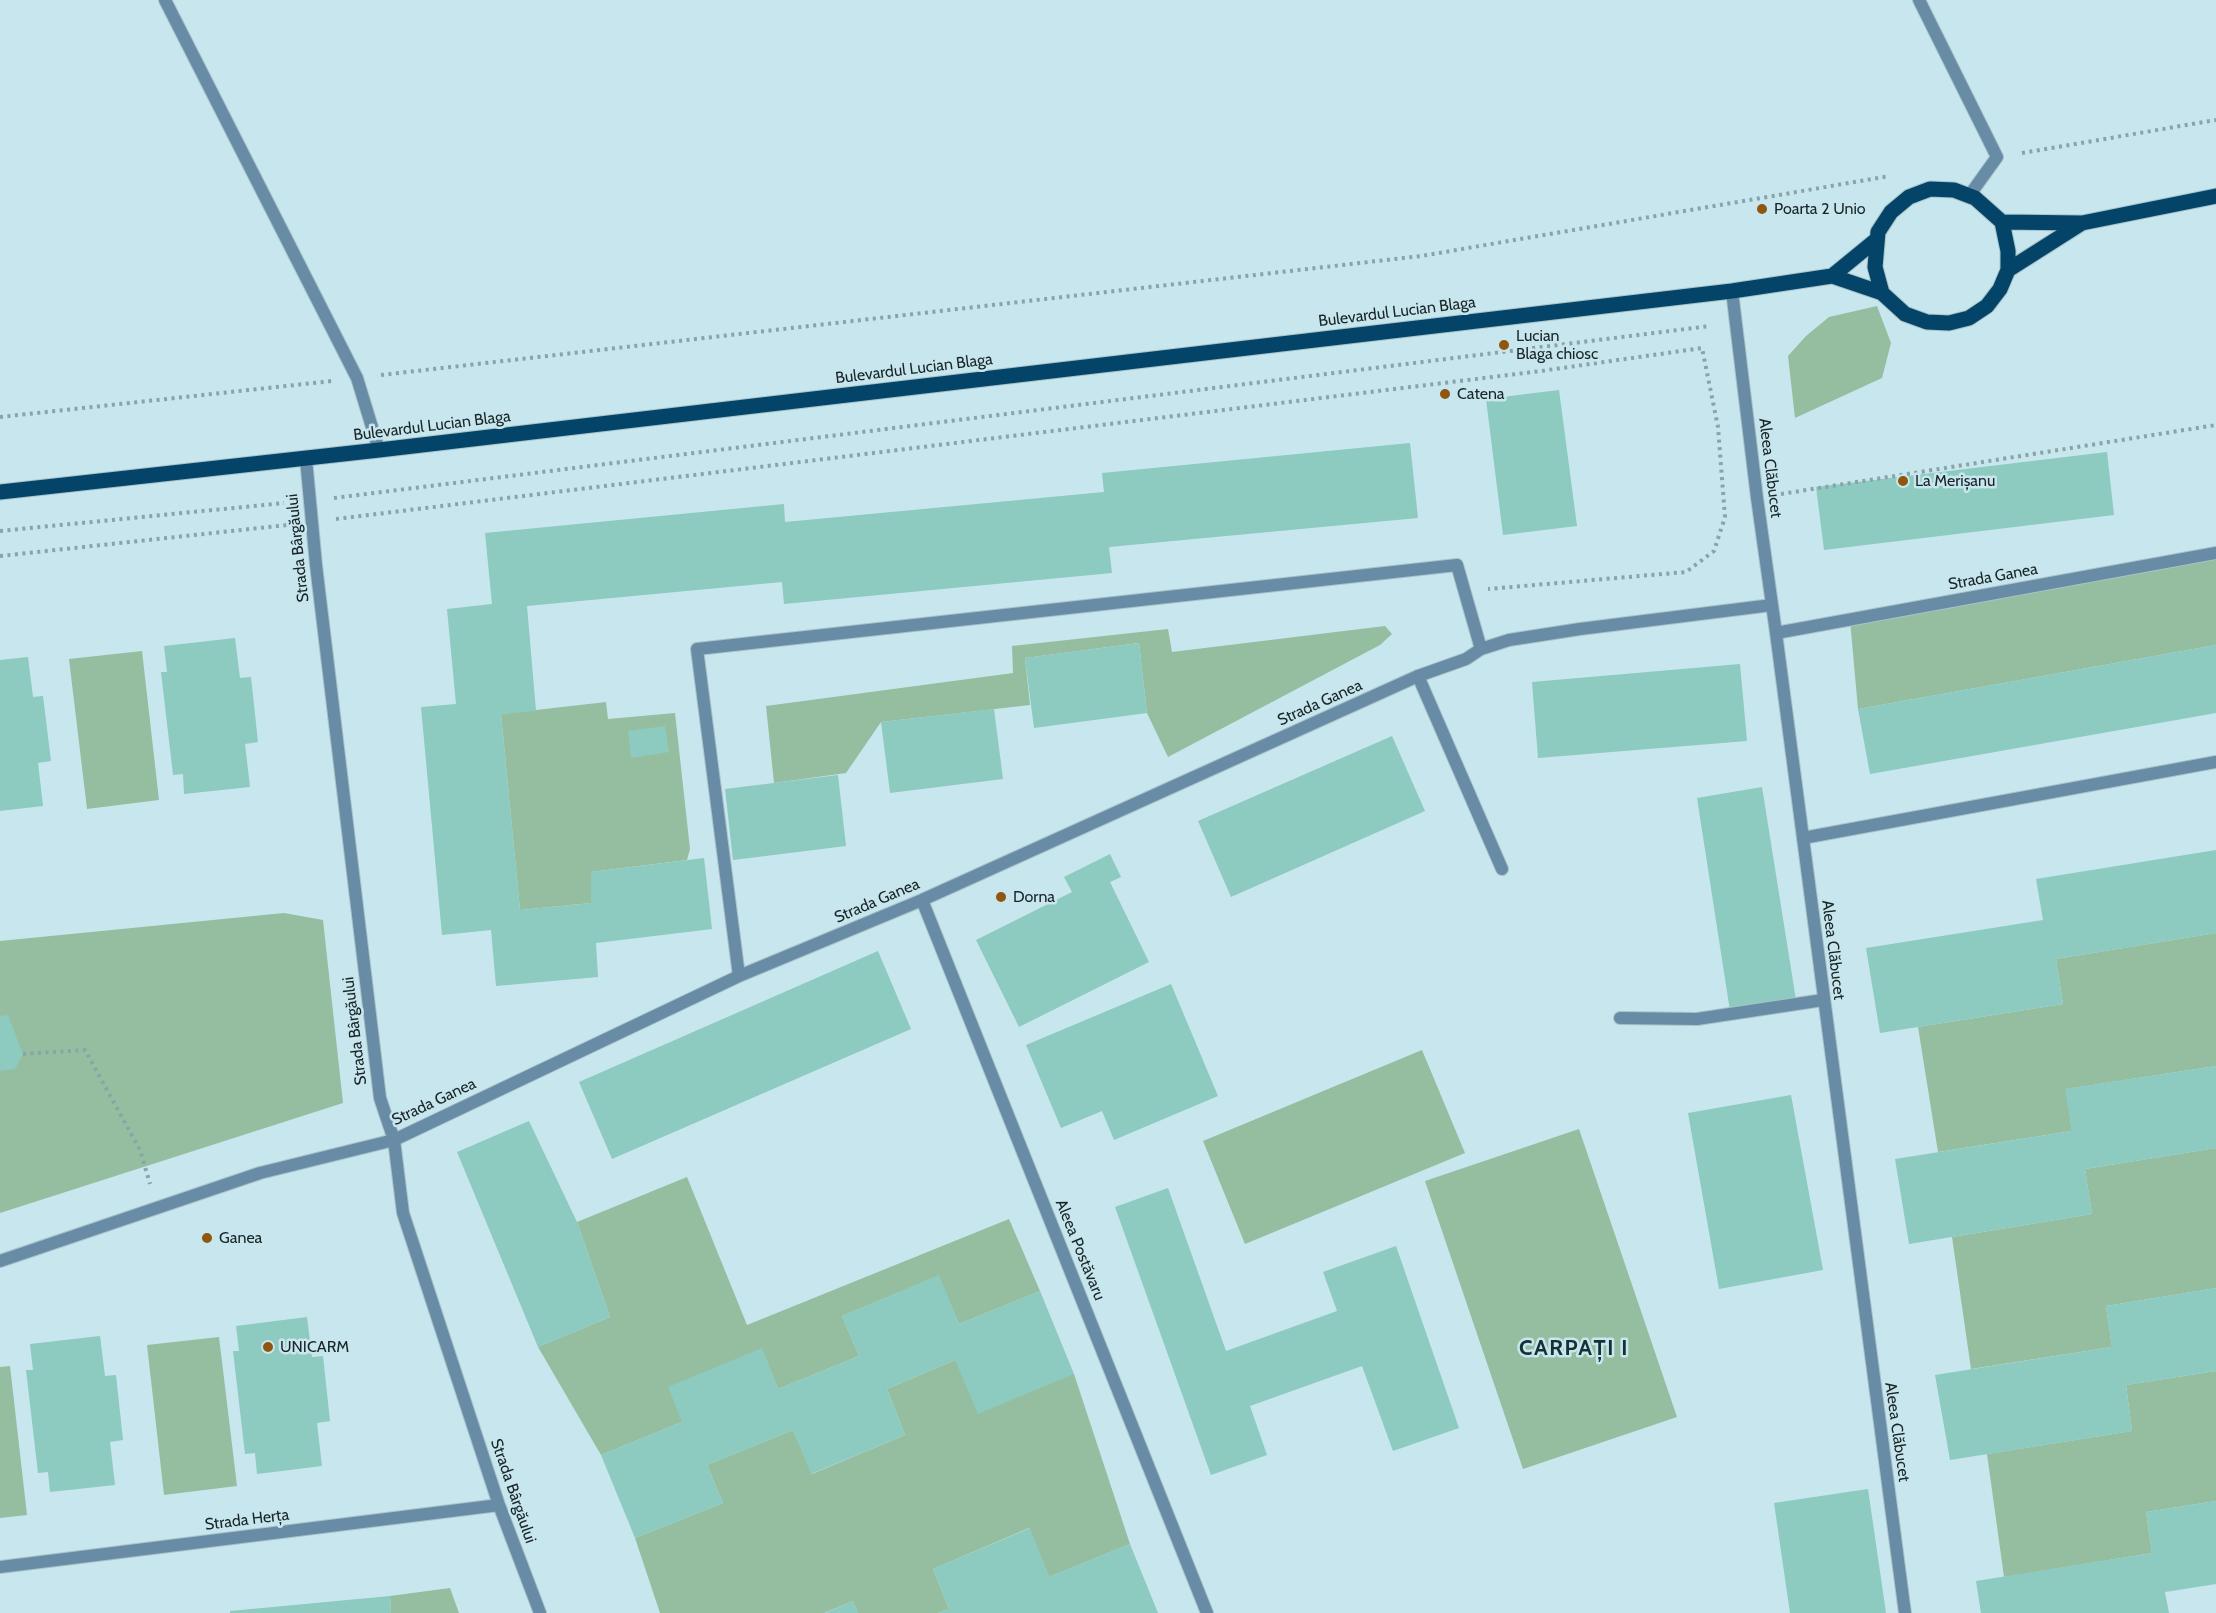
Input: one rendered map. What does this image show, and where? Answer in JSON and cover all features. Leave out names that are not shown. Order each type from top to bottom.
[{"type":"main road","points":[[1882,293],[1875,267],[1878,232],[1891,212],[1908,197],[1930,189],[1954,190],[1975,198],[2002,222],[2008,251],[2008,270]]},
{"type":"main road","points":[[2002,222],[2082,223],[2216,196]]},
{"type":"main road","points":[[2008,270],[2082,223]]},
{"type":"main road","points":[[1832,276],[1876,240]]},
{"type":"main road","name":"Bulevardul Lucian Blaga","points":[[0,492],[306,459],[1732,291],[1832,276],[1882,293],[1905,314],[1927,322],[1949,324],[1969,318],[1987,306],[2000,289],[2008,270]]},
{"type":"street","points":[[165,0],[357,378],[379,450]]},
{"type":"street","points":[[1919,0],[1997,158],[1969,196]]},
{"type":"street","name":"Aleea Clăbucet","points":[[1732,291],[1756,498],[1776,633],[1905,1613]]},
{"type":"street","name":"Strada Bârgăului","points":[[306,459],[309,501],[380,1098],[394,1140],[403,1213],[499,1505],[540,1613]]},
{"type":"street","name":"Strada Ganea","points":[[1776,633],[2216,553]]},
{"type":"street","points":[[739,976],[698,649],[1457,565],[1481,649]]},
{"type":"street","name":"Strada Ganea","points":[[0,1261],[260,1173],[394,1140],[739,976],[922,900],[1418,676],[1466,659],[1481,649],[1509,640],[1591,627],[1772,604]]},
{"type":"street","points":[[1418,676],[1502,869]]},
{"type":"street","points":[[1803,838],[2216,762]]},
{"type":"street","name":"Aleea Postăvaru","points":[[922,900],[1207,1613]]},
{"type":"street","points":[[1620,1018],[1697,1019],[1823,1000]]},
{"type":"street","name":"Strada Herța","points":[[0,1567],[499,1505]]},
{"type":"path","points":[[1997,158],[2216,120]]},
{"type":"path","points":[[0,417],[1421,256],[1893,175]]},
{"type":"path","points":[[0,531],[309,501],[1735,322]]},
{"type":"path","points":[[0,556],[312,522],[1530,373],[1702,348],[1718,427],[1725,517],[1714,551],[1686,572],[1464,591]]},
{"type":"path","points":[[1724,504],[2216,425]]},
{"type":"path","points":[[23,1054],[85,1050],[140,1150],[158,1208]]},
{"type":"green space","points":[[1877,306],[1891,343],[1882,378],[1795,418],[1788,356],[1806,336],[1829,317]]},
{"type":"green space","points":[[2216,553],[2216,645],[1858,709],[1850,620]]},
{"type":"green space","points":[[1385,626],[1392,634],[1380,645],[1168,757],[1147,713],[1139,643],[1025,658],[1030,705],[881,722],[846,773],[774,783],[766,706],[1013,673],[1012,646],[1168,629],[1172,652]]},
{"type":"green space","points":[[142,651],[159,800],[87,809],[69,659]]},
{"type":"green space","points":[[606,702],[608,719],[675,713],[690,849],[687,860],[591,872],[591,903],[520,910],[501,714]]},
{"type":"green space","points":[[284,913],[323,920],[343,1103],[0,1213],[0,941]]},
{"type":"green space","points":[[2216,933],[2216,1066],[2066,1089],[2072,1131],[1938,1152],[1918,1027],[2063,1004],[2056,959]]},
{"type":"green space","points":[[1422,1050],[1465,1153],[1245,1244],[1203,1141]]},
{"type":"green space","points":[[1579,1129],[1677,1417],[1523,1469],[1425,1181]]},
{"type":"green space","points":[[2216,1148],[2216,1288],[2106,1306],[2112,1347],[1971,1369],[1952,1237],[2092,1214],[2085,1169]]},
{"type":"green space","points":[[687,1177],[747,1325],[1009,1219],[1040,1291],[959,1324],[938,1276],[842,1316],[859,1356],[778,1389],[762,1349],[682,1422],[601,1455],[538,1347],[610,1317],[577,1222]]},
{"type":"green space","points":[[219,1337],[237,1486],[164,1495],[147,1345]]},
{"type":"green space","points":[[955,1360],[1074,1374],[1130,1544],[1049,1577],[1029,1528],[933,1569],[949,1609],[938,1613],[858,1613],[853,1601],[824,1613],[660,1613],[635,1538],[723,1503],[707,1465],[793,1430],[812,1474],[905,1435],[887,1389]]},
{"type":"green space","points":[[10,1366],[27,1515],[0,1518],[0,1367]]},
{"type":"green space","points":[[2216,1371],[2216,1501],[2146,1512],[2152,1553],[2004,1577],[1987,1454],[2132,1431],[2126,1385]]},
{"type":"green space","points":[[450,1588],[459,1613],[391,1613],[390,1596]]},
{"type":"building","points":[[1559,390],[1577,526],[1503,535],[1486,399]]},
{"type":"building","points":[[1410,443],[1418,518],[1109,547],[1112,573],[784,604],[782,582],[527,606],[536,711],[501,714],[520,910],[591,903],[591,872],[704,858],[712,929],[596,943],[598,977],[496,986],[491,930],[442,935],[421,707],[456,704],[447,609],[492,604],[485,533],[784,504],[785,522],[1104,492],[1102,473]]},
{"type":"building","points":[[2107,452],[2114,515],[1824,550],[1816,487]]},
{"type":"building","points":[[235,638],[240,678],[251,677],[258,742],[245,744],[250,787],[184,794],[183,774],[173,775],[161,672],[167,672],[164,646]]},
{"type":"building","points":[[1139,643],[1147,713],[1034,728],[1025,658]]},
{"type":"building","points":[[2216,645],[2216,713],[1870,774],[1858,709]]},
{"type":"building","points":[[28,657],[33,697],[43,696],[51,761],[38,763],[43,806],[0,811],[0,660]]},
{"type":"building","points":[[1740,664],[1747,741],[1538,758],[1532,682]]},
{"type":"building","points":[[994,709],[1003,779],[890,793],[881,722]]},
{"type":"building","points":[[665,726],[669,752],[631,758],[628,731]]},
{"type":"building","points":[[1392,736],[1425,811],[1231,897],[1198,821]]},
{"type":"building","points":[[838,775],[846,846],[733,860],[725,789]]},
{"type":"building","points":[[1762,787],[1796,1000],[1730,1011],[1697,798]]},
{"type":"building","points":[[2216,850],[2216,933],[2056,959],[2063,1004],[1880,1033],[1866,948],[2043,920],[2036,879]]},
{"type":"building","points":[[1110,854],[1121,877],[1110,882],[1149,962],[1019,1027],[976,940],[1072,892],[1064,877]]},
{"type":"building","points":[[878,951],[911,1029],[612,1159],[579,1082]]},
{"type":"building","points":[[1171,984],[1218,1096],[1114,1140],[1102,1111],[1061,1128],[1026,1045]]},
{"type":"building","points":[[8,1015],[23,1054],[15,1069],[0,1071],[0,1016]]},
{"type":"building","points":[[2216,1066],[2216,1148],[2085,1169],[2092,1214],[1909,1244],[1895,1159],[2072,1131],[2065,1089]]},
{"type":"building","points":[[1791,1095],[1823,1270],[1719,1289],[1688,1113]]},
{"type":"building","points":[[529,1121],[577,1222],[610,1317],[538,1347],[457,1152]]},
{"type":"building","points":[[1168,1188],[1226,1351],[1337,1311],[1323,1272],[1396,1246],[1459,1428],[1393,1451],[1362,1366],[1250,1406],[1267,1455],[1211,1475],[1115,1207]]},
{"type":"building","points":[[939,1275],[959,1324],[1040,1291],[1074,1374],[978,1414],[955,1360],[887,1389],[905,1435],[811,1474],[793,1430],[707,1465],[723,1503],[635,1538],[601,1455],[682,1422],[668,1387],[762,1348],[778,1389],[859,1356],[842,1316]]},
{"type":"building","points":[[2216,1288],[2216,1371],[2126,1385],[2132,1431],[1950,1460],[1935,1375],[2112,1347],[2106,1306]]},
{"type":"building","points":[[307,1317],[312,1357],[323,1356],[330,1421],[317,1423],[322,1466],[257,1474],[255,1453],[245,1454],[233,1351],[239,1351],[236,1326]]},
{"type":"building","points":[[100,1336],[105,1376],[116,1375],[123,1440],[110,1442],[115,1485],[50,1492],[48,1472],[38,1473],[26,1370],[33,1370],[30,1344]]},
{"type":"building","points":[[1868,1489],[1886,1613],[1790,1613],[1774,1503]]},
{"type":"building","points":[[2216,1501],[2216,1584],[2165,1592],[2169,1613],[1981,1613],[1976,1581],[2152,1553],[2146,1512]]},
{"type":"building","points":[[1030,1528],[1049,1577],[1130,1544],[1158,1613],[938,1613],[949,1609],[933,1569]]},
{"type":"building","points":[[390,1596],[391,1613],[230,1613],[230,1611]]},
{"type":"building","points":[[853,1601],[858,1613],[825,1613]]},
{"type":"place","name":"Poarta 2 Unio","points":[[1762,209]]},
{"type":"place","name":"Lucian Blaga chiosc","points":[[1504,345]]},
{"type":"place","name":"Catena","points":[[1445,394]]},
{"type":"place","name":"La Merișanu","points":[[1903,481]]},
{"type":"place","name":"Dorna","points":[[1001,897]]},
{"type":"place","name":"Ganea","points":[[207,1238]]},
{"type":"place","name":"UNICARM","points":[[268,1347]]},
{"type":"district","name":"CARPAȚI I","points":[[1574,1349]]}]
